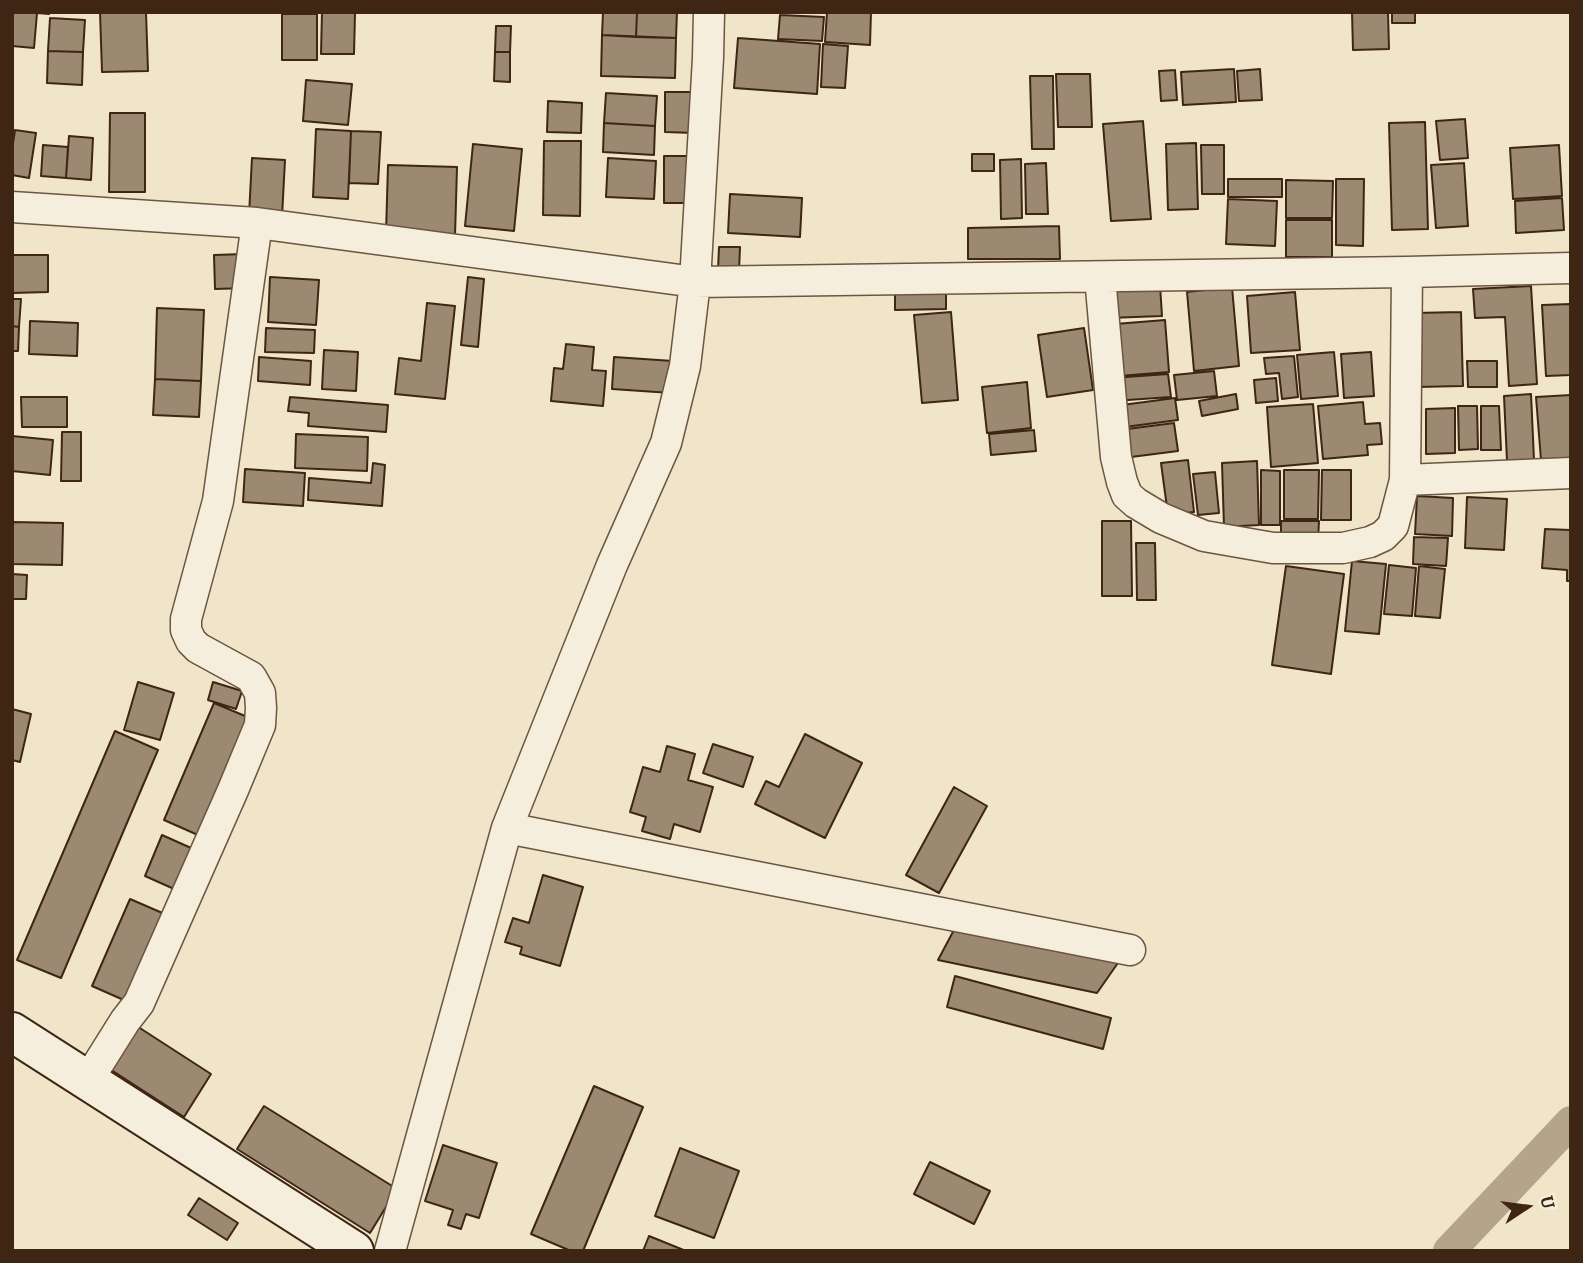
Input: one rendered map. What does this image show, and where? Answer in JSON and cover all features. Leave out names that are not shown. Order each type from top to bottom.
[{"type":"main road","points":[[12,1032],[354,1251]]},
{"type":"street","points":[[390,1251],[507,828],[612,565],[666,443],[685,366],[695,282],[709,12]]},
{"type":"street","points":[[12,207],[257,223],[695,282],[1571,268]]},
{"type":"street","points":[[88,1080],[139,1003],[260,725],[260,694],[251,677],[198,648],[186,630],[186,619],[218,501],[257,223]]},
{"type":"street","points":[[1100,277],[1116,457],[1127,495],[1161,518],[1204,536],[1273,548],[1343,548],[1370,542],[1383,536],[1393,526],[1405,480],[1407,272]]},
{"type":"street","points":[[1405,480],[1571,473]]},
{"type":"street","points":[[507,828],[1130,950]]},
{"type":"building","points":[[12,12],[49,12],[37,13],[34,48],[12,46]]},
{"type":"building","points":[[100,12],[146,12],[148,71],[102,72]]},
{"type":"building","points":[[322,12],[355,13],[354,54],[321,54]]},
{"type":"building","points":[[603,12],[637,12],[636,37],[602,35]]},
{"type":"building","points":[[637,12],[677,12],[676,38],[636,37]]},
{"type":"building","points":[[827,12],[871,12],[870,45],[825,42]]},
{"type":"building","points":[[1352,12],[1388,12],[1389,49],[1353,50]]},
{"type":"building","points":[[1392,12],[1415,12],[1415,23],[1392,23]]},
{"type":"building","points":[[282,14],[317,14],[317,60],[282,60]]},
{"type":"building","points":[[780,15],[824,17],[822,41],[778,39]]},
{"type":"building","points":[[50,18],[85,20],[83,52],[48,51]]},
{"type":"building","points":[[496,26],[511,26],[510,52],[495,52]]},
{"type":"building","points":[[602,35],[676,38],[675,78],[601,76]]},
{"type":"building","points":[[738,38],[820,44],[817,94],[734,88]]},
{"type":"building","points":[[823,44],[848,46],[845,88],[821,87]]},
{"type":"building","points":[[48,51],[83,52],[82,85],[47,83]]},
{"type":"building","points":[[495,52],[510,52],[510,82],[494,81]]},
{"type":"building","points":[[1234,69],[1236,102],[1183,105],[1181,72]]},
{"type":"building","points":[[1260,69],[1262,100],[1239,101],[1237,71]]},
{"type":"building","points":[[1175,70],[1177,100],[1161,101],[1159,71]]},
{"type":"building","points":[[1056,74],[1090,74],[1092,127],[1058,127]]},
{"type":"building","points":[[1030,76],[1053,76],[1054,149],[1032,149]]},
{"type":"building","points":[[306,80],[352,84],[348,125],[303,121]]},
{"type":"building","points":[[665,92],[695,92],[694,133],[665,132]]},
{"type":"building","points":[[606,93],[657,96],[655,126],[604,123]]},
{"type":"building","points":[[548,101],[582,103],[581,133],[547,132]]},
{"type":"building","points":[[110,113],[145,113],[145,192],[109,192]]},
{"type":"building","points":[[1465,119],[1468,158],[1440,160],[1436,121]]},
{"type":"building","points":[[1143,121],[1151,219],[1111,221],[1103,124]]},
{"type":"building","points":[[1425,122],[1428,229],[1392,230],[1389,123]]},
{"type":"building","points":[[604,123],[655,126],[654,155],[603,152]]},
{"type":"building","points":[[316,129],[351,131],[348,199],[313,197]]},
{"type":"building","points":[[15,130],[36,133],[29,178],[12,175]]},
{"type":"building","points":[[351,131],[381,132],[378,184],[349,183]]},
{"type":"building","points":[[69,136],[93,138],[91,180],[66,178]]},
{"type":"building","points":[[544,141],[581,141],[580,216],[543,215]]},
{"type":"building","points":[[1196,143],[1198,209],[1168,210],[1166,144]]},
{"type":"building","points":[[473,144],[522,149],[514,231],[465,226]]},
{"type":"building","points":[[43,145],[68,147],[66,178],[41,176]]},
{"type":"building","points":[[1201,145],[1224,145],[1224,194],[1202,194]]},
{"type":"building","points":[[1559,145],[1562,196],[1513,199],[1510,148]]},
{"type":"building","points":[[972,154],[994,154],[994,171],[972,171]]},
{"type":"building","points":[[664,156],[693,156],[694,203],[664,203]]},
{"type":"building","points":[[252,158],[285,160],[282,217],[249,215]]},
{"type":"building","points":[[608,158],[656,161],[654,199],[606,197]]},
{"type":"building","points":[[1021,159],[1022,218],[1001,219],[1000,160]]},
{"type":"building","points":[[1046,163],[1048,214],[1026,214],[1025,164]]},
{"type":"building","points":[[1464,163],[1468,226],[1436,228],[1431,165]]},
{"type":"building","points":[[388,165],[457,167],[455,236],[386,233]]},
{"type":"building","points":[[1228,179],[1282,179],[1282,197],[1228,197]]},
{"type":"building","points":[[1336,179],[1364,179],[1363,246],[1336,245]]},
{"type":"building","points":[[1286,180],[1333,181],[1332,218],[1286,218]]},
{"type":"building","points":[[730,194],[802,198],[800,237],[728,233]]},
{"type":"building","points":[[1562,198],[1564,230],[1516,233],[1515,201]]},
{"type":"building","points":[[1228,199],[1277,201],[1275,246],[1226,244]]},
{"type":"building","points":[[1286,220],[1332,220],[1332,257],[1286,257]]},
{"type":"building","points":[[1059,226],[1060,259],[968,259],[968,228]]},
{"type":"building","points":[[719,247],[740,247],[739,271],[718,270]]},
{"type":"building","points":[[245,254],[247,288],[215,289],[214,255]]},
{"type":"building","points":[[12,255],[48,255],[48,292],[12,293]]},
{"type":"building","points":[[270,277],[319,280],[316,325],[268,322]]},
{"type":"building","points":[[468,277],[484,279],[478,347],[461,345]]},
{"type":"building","points":[[946,284],[946,309],[895,310],[895,286]]},
{"type":"building","points":[[1160,285],[1162,316],[1109,318],[1107,287]]},
{"type":"building","points":[[1531,286],[1537,384],[1509,386],[1505,317],[1475,318],[1473,289]]},
{"type":"building","points":[[1232,287],[1239,366],[1194,371],[1187,292]]},
{"type":"building","points":[[1295,292],[1300,350],[1251,353],[1247,296]]},
{"type":"building","points":[[12,299],[21,299],[19,327],[12,326]]},
{"type":"building","points":[[427,303],[455,306],[445,399],[395,394],[399,358],[421,361]]},
{"type":"building","points":[[1571,304],[1571,375],[1546,376],[1542,305]]},
{"type":"building","points":[[157,308],[204,310],[201,381],[155,379]]},
{"type":"building","points":[[951,312],[958,400],[922,403],[914,315]]},
{"type":"building","points":[[1461,312],[1463,386],[1416,387],[1414,313]]},
{"type":"building","points":[[1165,320],[1169,372],[1119,376],[1115,324]]},
{"type":"building","points":[[30,321],[78,323],[77,356],[29,354]]},
{"type":"building","points":[[12,326],[19,327],[18,351],[12,351]]},
{"type":"building","points":[[266,328],[315,330],[314,353],[265,352]]},
{"type":"building","points":[[1084,328],[1093,390],[1047,397],[1038,335]]},
{"type":"building","points":[[566,344],[594,347],[592,370],[606,371],[603,406],[551,401],[554,368],[563,369]]},
{"type":"building","points":[[324,350],[358,352],[356,391],[322,389]]},
{"type":"building","points":[[1334,352],[1338,396],[1301,399],[1297,355]]},
{"type":"building","points":[[1371,352],[1374,396],[1344,398],[1341,354]]},
{"type":"building","points":[[1294,356],[1298,397],[1282,399],[1279,373],[1266,374],[1264,358]]},
{"type":"building","points":[[259,357],[311,361],[310,385],[258,381]]},
{"type":"building","points":[[614,357],[673,361],[671,393],[612,389]]},
{"type":"building","points":[[1467,361],[1497,361],[1497,387],[1468,387]]},
{"type":"building","points":[[1214,371],[1217,396],[1177,400],[1174,375]]},
{"type":"building","points":[[1168,374],[1171,397],[1113,401],[1112,378]]},
{"type":"building","points":[[1276,378],[1278,401],[1256,403],[1254,380]]},
{"type":"building","points":[[155,379],[201,381],[199,417],[153,415]]},
{"type":"building","points":[[1027,382],[1031,428],[987,433],[982,387]]},
{"type":"building","points":[[1236,394],[1238,409],[1202,416],[1199,401]]},
{"type":"building","points":[[1531,394],[1534,460],[1507,461],[1504,396]]},
{"type":"building","points":[[1571,395],[1571,458],[1541,460],[1536,397]]},
{"type":"building","points":[[21,397],[67,397],[67,427],[22,427]]},
{"type":"building","points":[[290,397],[388,405],[386,432],[308,426],[309,413],[288,411]]},
{"type":"building","points":[[1175,398],[1178,420],[1125,427],[1122,405]]},
{"type":"building","points":[[1363,402],[1365,424],[1380,423],[1382,444],[1367,445],[1368,455],[1323,459],[1318,406]]},
{"type":"building","points":[[1313,404],[1318,463],[1271,467],[1267,407]]},
{"type":"building","points":[[1458,406],[1477,406],[1478,449],[1459,450]]},
{"type":"building","points":[[1481,406],[1499,406],[1501,450],[1481,450]]},
{"type":"building","points":[[1455,408],[1455,453],[1426,454],[1426,409]]},
{"type":"building","points":[[1174,423],[1178,451],[1131,457],[1127,429]]},
{"type":"building","points":[[1034,430],[1036,451],[991,455],[989,434]]},
{"type":"building","points":[[62,432],[81,432],[81,481],[61,481]]},
{"type":"building","points":[[296,434],[368,437],[367,471],[295,468]]},
{"type":"building","points":[[12,436],[53,440],[50,475],[12,471]]},
{"type":"building","points":[[1188,460],[1194,512],[1168,515],[1161,463]]},
{"type":"building","points":[[1257,461],[1259,525],[1224,527],[1222,463]]},
{"type":"building","points":[[373,463],[385,465],[382,506],[308,500],[309,478],[371,483]]},
{"type":"building","points":[[245,469],[305,473],[303,506],[243,502]]},
{"type":"building","points":[[1261,470],[1280,471],[1280,525],[1261,525]]},
{"type":"building","points":[[1284,470],[1319,470],[1318,519],[1284,519]]},
{"type":"building","points":[[1322,470],[1351,470],[1351,520],[1321,520]]},
{"type":"building","points":[[1215,472],[1219,513],[1198,515],[1193,474]]},
{"type":"building","points":[[1417,496],[1453,498],[1452,536],[1415,534]]},
{"type":"building","points":[[1467,497],[1507,499],[1504,550],[1465,548]]},
{"type":"building","points":[[1571,519],[1571,581],[1567,581],[1567,570],[1542,568],[1545,529],[1570,530]]},
{"type":"building","points":[[1102,521],[1131,521],[1132,596],[1102,596]]},
{"type":"building","points":[[1281,521],[1319,521],[1318,541],[1281,540]]},
{"type":"building","points":[[12,522],[63,523],[62,565],[12,564]]},
{"type":"building","points":[[1414,537],[1448,538],[1446,566],[1413,564]]},
{"type":"building","points":[[1136,543],[1155,543],[1156,600],[1137,600]]},
{"type":"building","points":[[1352,561],[1386,564],[1379,634],[1345,631]]},
{"type":"building","points":[[1389,565],[1416,568],[1412,616],[1384,614]]},
{"type":"building","points":[[1286,566],[1344,574],[1331,674],[1272,665]]},
{"type":"building","points":[[1419,566],[1445,569],[1440,618],[1415,616]]},
{"type":"building","points":[[12,574],[27,575],[26,599],[12,599]]},
{"type":"building","points":[[138,682],[174,693],[160,740],[124,730]]},
{"type":"building","points":[[213,682],[242,691],[236,709],[208,700]]},
{"type":"building","points":[[214,703],[257,721],[207,839],[164,820]]},
{"type":"building","points":[[12,709],[31,714],[20,762],[12,760]]},
{"type":"building","points":[[115,731],[158,750],[61,978],[17,960]]},
{"type":"building","points":[[805,734],[862,763],[825,838],[755,804],[766,781],[779,787]]},
{"type":"building","points":[[713,744],[753,757],[743,787],[703,773]]},
{"type":"building","points":[[667,746],[695,754],[688,780],[713,787],[700,832],[674,824],[670,839],[642,831],[646,817],[630,812],[643,767],[660,772]]},
{"type":"building","points":[[954,787],[987,806],[939,893],[906,875]]},
{"type":"building","points":[[162,835],[200,852],[183,893],[145,876]]},
{"type":"building","points":[[543,875],[583,887],[560,966],[520,954],[522,947],[505,942],[513,918],[529,923]]},
{"type":"building","points":[[130,899],[174,918],[135,1005],[92,986]]},
{"type":"building","points":[[955,928],[1120,960],[1097,993],[938,960]]},
{"type":"building","points":[[955,976],[1111,1018],[1103,1049],[947,1007]]},
{"type":"building","points":[[129,1021],[211,1074],[184,1117],[102,1064]]},
{"type":"building","points":[[594,1086],[643,1107],[583,1251],[571,1251],[531,1234]]},
{"type":"building","points":[[264,1106],[397,1189],[370,1233],[237,1149]]},
{"type":"building","points":[[443,1145],[497,1163],[479,1218],[466,1214],[461,1229],[448,1225],[453,1210],[425,1201]]},
{"type":"building","points":[[680,1148],[739,1171],[714,1238],[655,1216]]},
{"type":"building","points":[[930,1162],[990,1191],[974,1224],[914,1194]]},
{"type":"building","points":[[199,1198],[238,1223],[227,1240],[188,1215]]},
{"type":"building","points":[[649,1236],[686,1251],[643,1251]]},
{"type":"waterway","points":[[1449,1251],[1571,1122]]}]
